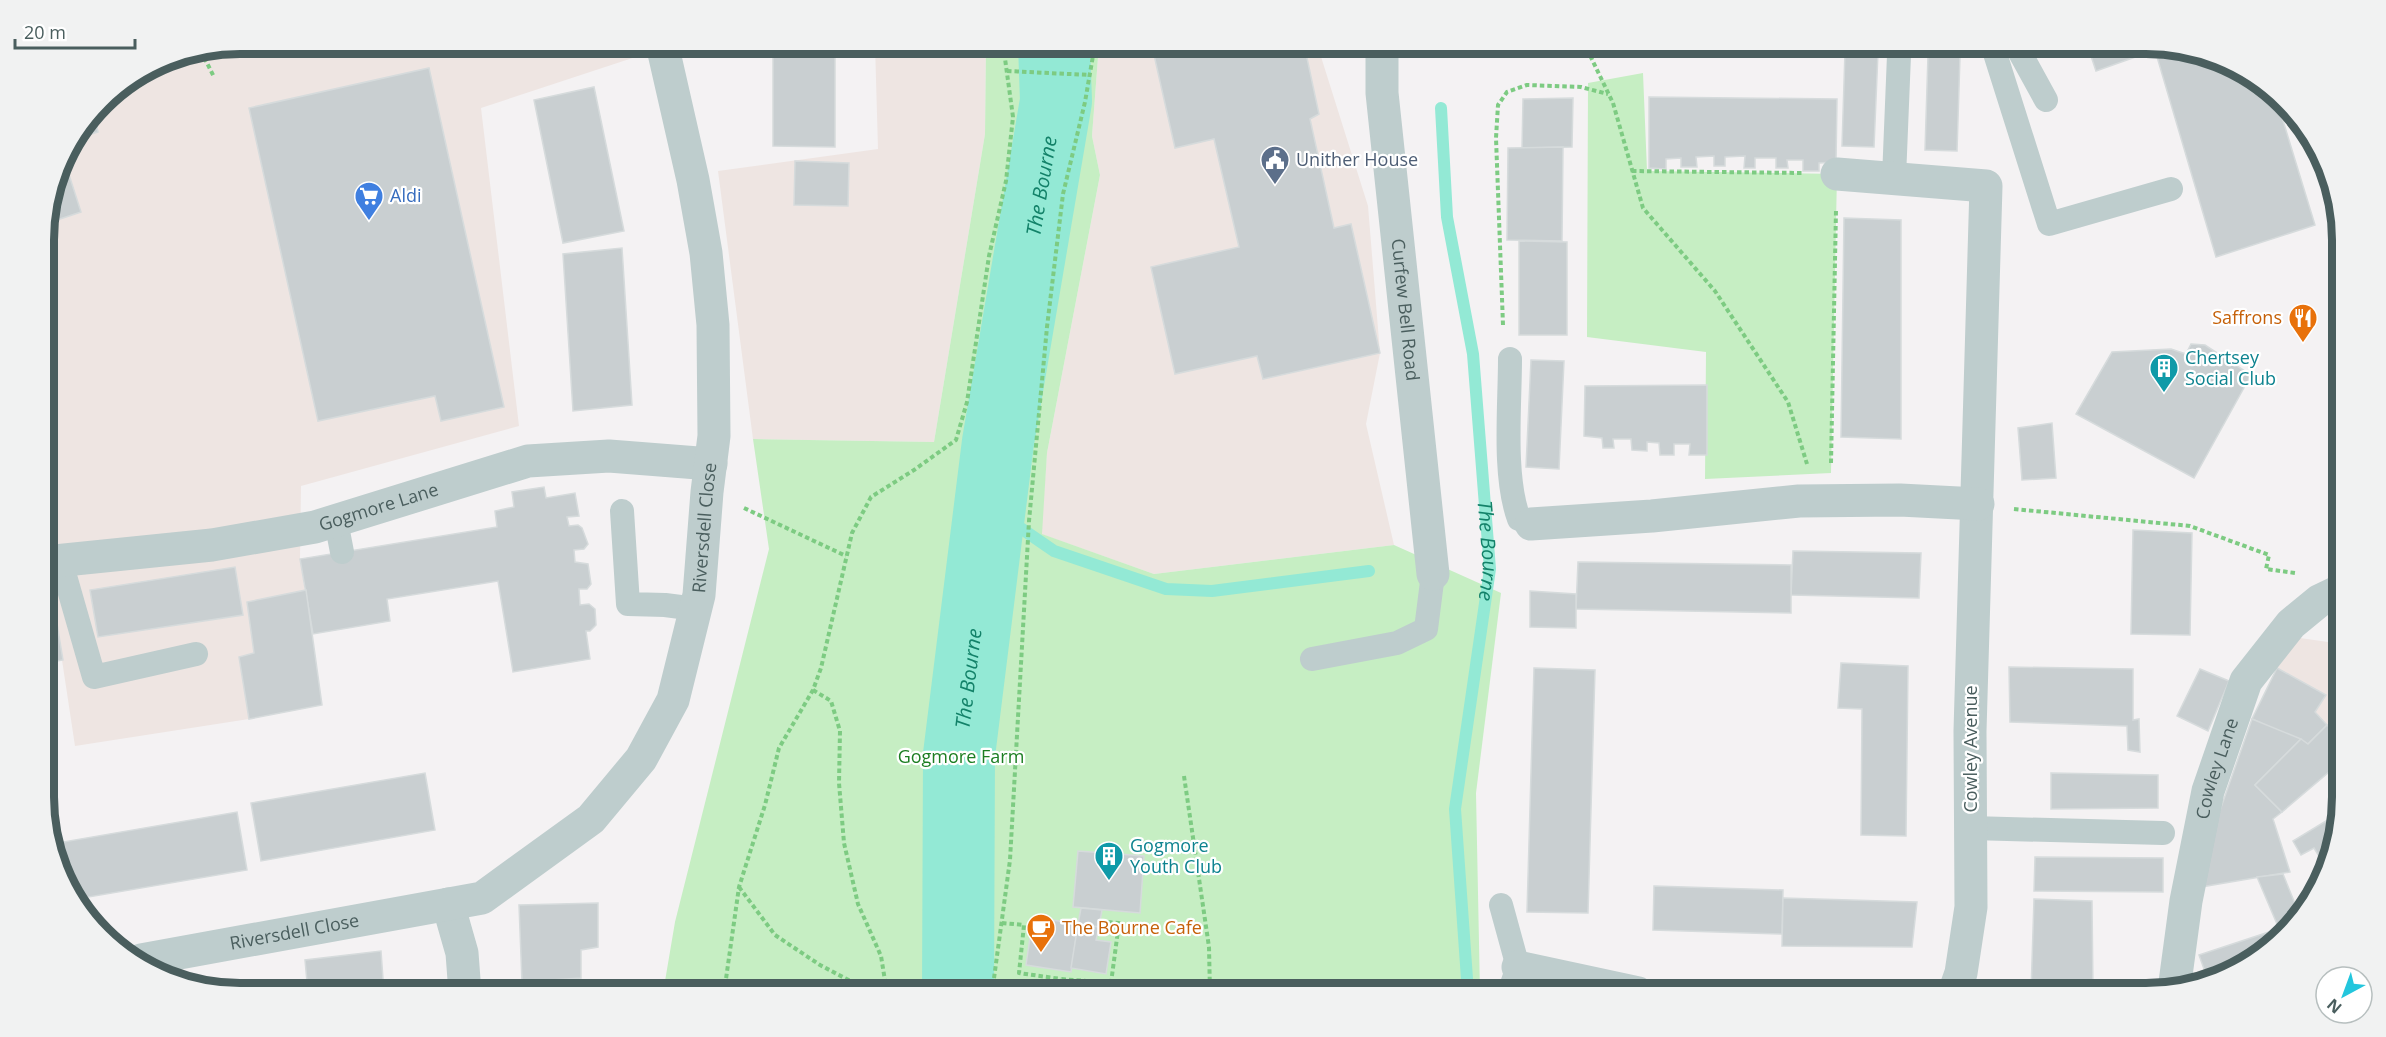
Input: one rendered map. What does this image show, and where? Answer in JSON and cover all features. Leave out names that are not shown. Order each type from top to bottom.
[{"type":"street","name":"Riversdell Close","points":[[148,959],[482,898],[591,819],[641,759],[673,700],[696,609],[714,436],[713,325],[706,253],[693,180],[664,54]]},
{"type":"street","name":"Curfew Bell Road","points":[[1382,54],[1382,93],[1433,574]]},
{"type":"street","name":"Cowley Avenue","points":[[1837,174],[1986,186],[1970,731],[1971,907],[1958,983]]},
{"type":"street","name":"Gogmore Lane","points":[[54,562],[212,545],[315,527],[339,536],[528,461],[609,456],[711,464]]},
{"type":"street","points":[[1531,524],[1652,516],[1799,501],[1900,500],[1978,504]]},
{"type":"street","name":"Cowley Lane","points":[[2176,980],[2186,901],[2208,791],[2246,681],[2291,624],[2319,601],[2332,595]]},
{"type":"street","points":[[448,904],[462,953],[464,983]]},
{"type":"street","points":[[1513,980],[1542,983]]},
{"type":"lane","points":[[1995,54],[2049,224],[2171,189]]},
{"type":"lane","points":[[2021,54],[2046,100]]},
{"type":"lane","points":[[1894,178],[1899,55]]},
{"type":"lane","points":[[1510,359],[1510,479],[1514,505],[1519,519],[1531,524]]},
{"type":"lane","points":[[622,511],[628,604],[696,609]]},
{"type":"lane","points":[[54,565],[94,677],[196,654]]},
{"type":"lane","points":[[1312,659],[1397,643],[1426,629],[1433,574]]},
{"type":"lane","points":[[1971,828],[2163,833]]},
{"type":"lane","points":[[1502,905],[1513,980]]},
{"type":"path","points":[[725,983],[739,887],[765,805],[779,748],[813,690],[821,668],[852,533],[870,497],[914,470],[956,440],[967,402],[989,256],[1006,181],[1013,117],[1004,54]]},
{"type":"path","points":[[993,983],[1010,860],[1027,545],[1047,327],[1063,194],[1090,75],[1092,54]]},
{"type":"path","points":[[1589,54],[1609,94],[1643,208],[1715,291],[1788,402],[1810,471]]},
{"type":"path","points":[[204,58],[214,78]]},
{"type":"path","points":[[1007,71],[1090,75]]},
{"type":"path","points":[[1503,325],[1496,138],[1498,105],[1507,92],[1527,86],[1581,87],[1609,94]]},
{"type":"path","points":[[1632,171],[1837,174],[1831,473]]},
{"type":"path","points":[[743,508],[846,556]]},
{"type":"path","points":[[2012,509],[2190,526],[2269,555],[2266,569],[2305,574]]},
{"type":"path","points":[[813,690],[831,701],[840,731],[838,783],[844,843],[858,904],[880,956],[885,983]]},
{"type":"path","points":[[1184,776],[1209,947],[1210,983]]},
{"type":"path","points":[[739,887],[775,935],[820,965],[854,983]]},
{"type":"path","points":[[1002,923],[1024,925],[1019,973],[1111,983],[1119,923],[1108,922]]},
{"type":"path","points":[[1060,983],[1061,979]]},
{"type":"shaded area","points":[[240,54],[645,54],[481,108],[519,426],[301,486],[300,559],[322,705],[249,719],[75,746],[54,607],[54,228],[60,192],[68,169],[92,127],[117,100],[147,79],[192,60],[216,56]]},
{"type":"shaded area","points":[[875,54],[986,54],[985,134],[934,442],[753,439],[718,171],[878,149]]},
{"type":"shaded area","points":[[1098,54],[1320,54],[1368,206],[1380,353],[1366,424],[1394,545],[1154,574],[1041,534],[1047,453],[1100,175],[1092,136]]},
{"type":"shaded area","points":[[2300,638],[2332,643],[2332,769],[2273,819],[2290,872],[2201,887],[2211,836],[2252,719],[2277,668]]},
{"type":"green space","name":"Gogmore Farm","points":[[986,54],[1098,54],[1092,136],[1100,175],[1047,453],[1042,534],[1154,574],[1394,545],[1501,593],[1476,793],[1480,983],[665,983],[675,922],[769,549],[753,439],[934,442],[985,134]]},
{"type":"green space","points":[[1643,73],[1647,171],[1837,174],[1831,473],[1705,479],[1706,352],[1587,337],[1588,83]]},
{"type":"building","points":[[773,54],[835,54],[835,147],[773,146]]},
{"type":"building","name":"Unither House","points":[[1154,54],[1306,54],[1319,114],[1310,119],[1334,228],[1351,224],[1380,353],[1263,379],[1257,356],[1175,374],[1151,267],[1239,247],[1214,139],[1175,148]]},
{"type":"building","points":[[1845,54],[1878,54],[1874,147],[1842,146]]},
{"type":"building","points":[[2090,54],[2144,54],[2096,71]]},
{"type":"building","points":[[1928,55],[1960,56],[1957,151],[1925,150]]},
{"type":"building","points":[[2156,55],[2194,60],[2217,68],[2259,92],[2278,108],[2315,225],[2216,257]]},
{"type":"building","name":"Aldi","points":[[429,68],[504,407],[441,421],[435,396],[318,421],[249,108]]},
{"type":"building","points":[[594,87],[624,231],[563,243],[534,100]]},
{"type":"building","points":[[1649,97],[1837,99],[1836,162],[1819,163],[1819,171],[1803,171],[1803,160],[1787,160],[1788,168],[1776,168],[1776,158],[1755,158],[1755,168],[1744,168],[1745,156],[1725,157],[1725,166],[1714,166],[1714,156],[1696,157],[1697,167],[1681,167],[1681,158],[1666,159],[1666,169],[1649,168]]},
{"type":"building","points":[[1573,98],[1572,147],[1522,148],[1523,99]]},
{"type":"building","points":[[96,122],[98,132],[86,136]]},
{"type":"building","points":[[1563,147],[1562,241],[1507,240],[1508,148]]},
{"type":"building","points":[[795,161],[849,163],[848,206],[794,205]]},
{"type":"building","points":[[68,170],[81,212],[55,221],[60,192]]},
{"type":"building","points":[[1844,218],[1901,220],[1901,439],[1841,437]]},
{"type":"building","points":[[1519,241],[1567,242],[1567,335],[1519,335]]},
{"type":"building","points":[[622,248],[632,405],[573,411],[563,254]]},
{"type":"building","name":"Chertsey Social Club","points":[[2191,344],[2205,345],[2251,375],[2194,478],[2076,414],[2112,352],[2171,349],[2186,354]]},
{"type":"building","points":[[1531,360],[1564,361],[1559,469],[1526,467]]},
{"type":"building","points":[[1707,385],[1707,455],[1689,455],[1690,444],[1674,444],[1674,455],[1660,455],[1659,443],[1647,442],[1647,451],[1632,450],[1631,439],[1613,439],[1614,448],[1603,448],[1602,438],[1584,436],[1585,386]]},
{"type":"building","points":[[2052,423],[2056,478],[2022,480],[2018,428]]},
{"type":"building","points":[[544,487],[546,498],[575,493],[579,516],[567,517],[569,526],[578,525],[582,528],[588,544],[584,549],[574,550],[575,562],[588,564],[591,584],[587,589],[579,589],[580,605],[589,604],[595,609],[596,625],[590,631],[586,631],[590,659],[513,672],[498,581],[387,599],[390,621],[313,634],[300,559],[497,527],[495,511],[514,507],[512,492]]},
{"type":"building","points":[[2133,530],[2192,533],[2190,635],[2131,634]]},
{"type":"building","points":[[1793,551],[1921,553],[1919,598],[1791,595]]},
{"type":"building","points":[[1578,562],[1791,565],[1791,613],[1576,609]]},
{"type":"building","points":[[235,567],[243,615],[98,637],[90,590]]},
{"type":"building","points":[[306,590],[322,705],[249,719],[239,657],[254,653],[247,602]]},
{"type":"building","points":[[1530,591],[1576,594],[1576,628],[1530,627]]},
{"type":"building","points":[[54,606],[63,660],[54,662]]},
{"type":"building","points":[[1841,663],[1908,666],[1906,836],[1861,835],[1862,709],[1838,708]]},
{"type":"building","points":[[2009,667],[2133,669],[2133,720],[2139,719],[2140,752],[2128,750],[2127,726],[2010,722]]},
{"type":"building","points":[[1534,668],[1595,670],[1588,913],[1527,912]]},
{"type":"building","points":[[2277,668],[2326,695],[2315,712],[2327,725],[2308,744],[2252,719]]},
{"type":"building","points":[[2200,669],[2229,681],[2208,731],[2177,716]]},
{"type":"building","points":[[2252,719],[2301,739],[2255,785],[2282,812],[2273,819],[2290,872],[2201,887],[2211,836]]},
{"type":"building","points":[[2327,725],[2332,731],[2332,770],[2282,812],[2255,785],[2301,739],[2308,744]]},
{"type":"building","points":[[425,773],[435,830],[261,861],[251,803]]},
{"type":"building","points":[[2051,773],[2158,775],[2158,808],[2051,809]]},
{"type":"building","points":[[237,812],[247,870],[84,898],[68,868],[63,842]]},
{"type":"building","points":[[2330,818],[2321,859],[2314,848],[2301,855],[2293,841]]},
{"type":"building","name":"Gogmore Youth Club","points":[[1078,851],[1144,856],[1140,913],[1073,907]]},
{"type":"building","points":[[2035,857],[2163,858],[2163,892],[2034,891]]},
{"type":"building","points":[[2283,874],[2296,907],[2286,920],[2277,924],[2257,877]]},
{"type":"building","points":[[1654,886],[1783,890],[1782,934],[1653,930]]},
{"type":"building","points":[[1783,898],[1917,902],[1912,947],[1782,946]]},
{"type":"building","points":[[2034,899],[2092,901],[2093,983],[2031,983]]},
{"type":"building","points":[[598,903],[598,947],[581,950],[581,978],[522,982],[519,905]]},
{"type":"building","points":[[1081,908],[1102,910],[1099,927],[1078,924]]},
{"type":"building","points":[[1033,917],[1078,924],[1071,972],[1026,965]]},
{"type":"building","points":[[1078,924],[1099,927],[1096,940],[1111,942],[1106,974],[1071,968]]},
{"type":"building","points":[[2275,931],[2239,958],[2206,973],[2199,955]]},
{"type":"building","points":[[381,951],[383,983],[307,983],[305,960]]},
{"type":"building","points":[[528,981],[588,981],[588,983],[528,983]]},
{"type":"waterway","name":"The Bourne","points":[[958,983],[959,755],[998,442],[1056,101],[1054,54]]},
{"type":"waterway","name":"The Bourne","points":[[1441,108],[1447,217],[1473,354],[1490,569],[1455,809],[1467,983]]},
{"type":"waterway","name":"The Bourne","points":[[990,507],[1054,551],[1166,589],[1212,591],[1369,571]]},
{"type":"place","name":"Unither House","points":[[1275,186]]},
{"type":"place","name":"Aldi","points":[[369,222]]},
{"type":"place","name":"Saffrons","points":[[2303,344]]},
{"type":"place","name":"Chertsey Social Club","points":[[2164,394]]},
{"type":"place","name":"Gogmore Youth Club","points":[[1109,882]]},
{"type":"place","name":"The Bourne Cafe","points":[[1041,954]]}]
